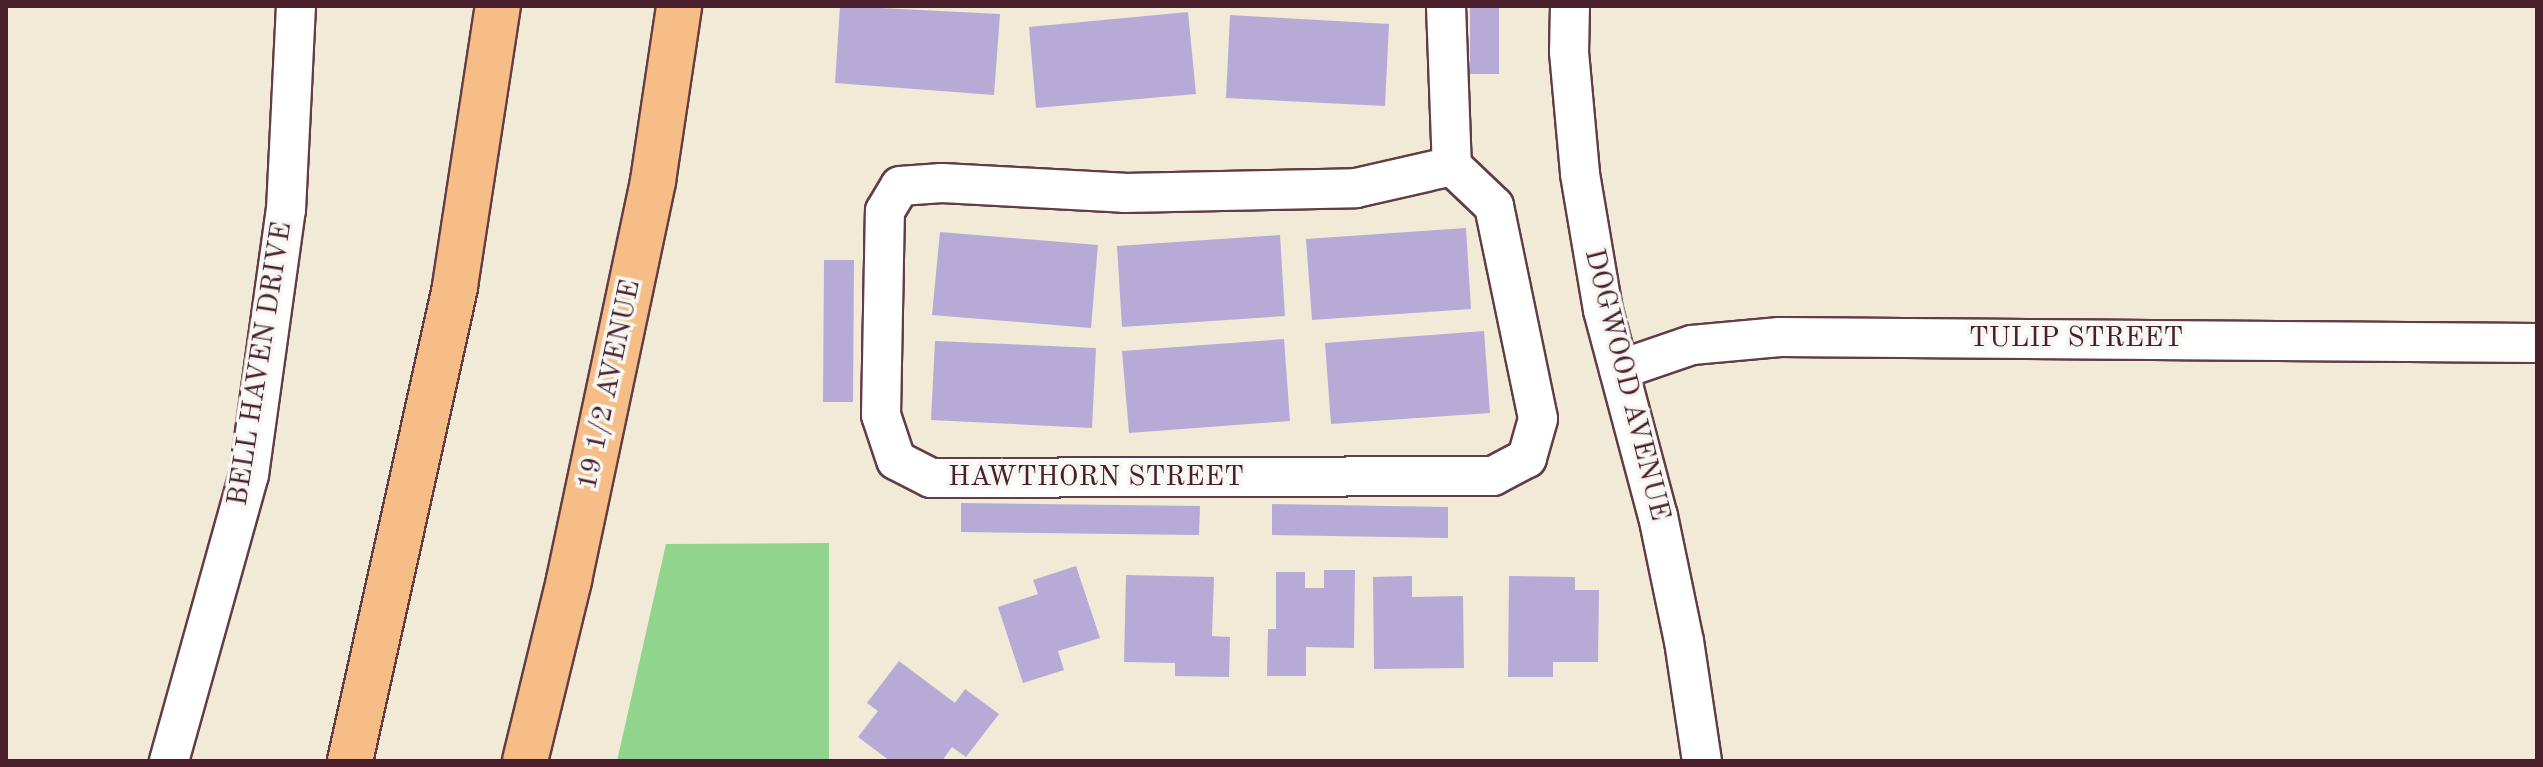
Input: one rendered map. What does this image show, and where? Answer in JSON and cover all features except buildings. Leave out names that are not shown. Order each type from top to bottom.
[{"type":"highway","points":[[350,761],[455,286],[498,6]]},
{"type":"highway","name":"19 1/2 AVENUE","points":[[525,761],[569,580],[653,181],[679,6]]},
{"type":"street","name":"BELL HAVEN DRIVE","points":[[169,761],[249,475],[286,210],[296,6]]},
{"type":"street","points":[[1446,6],[1452,166]]},
{"type":"street","name":"DOGWOOD AVENUE","points":[[1570,6],[1569,52],[1580,174],[1603,310],[1658,516],[1684,641],[1702,761]]},
{"type":"street","name":"HAWTHORN STREET","points":[[1452,166],[1494,206],[1538,419],[1527,458],[1493,476],[931,478],[896,460],[881,415],[881,399],[885,211],[900,186],[942,183],[1124,193],[1356,188],[1452,166]]},
{"type":"street","name":"TULIP STREET","points":[[1619,370],[1692,345],[1780,337],[2537,343]]},
{"type":"green space","points":[[829,543],[829,761],[617,761],[666,544]]}]
